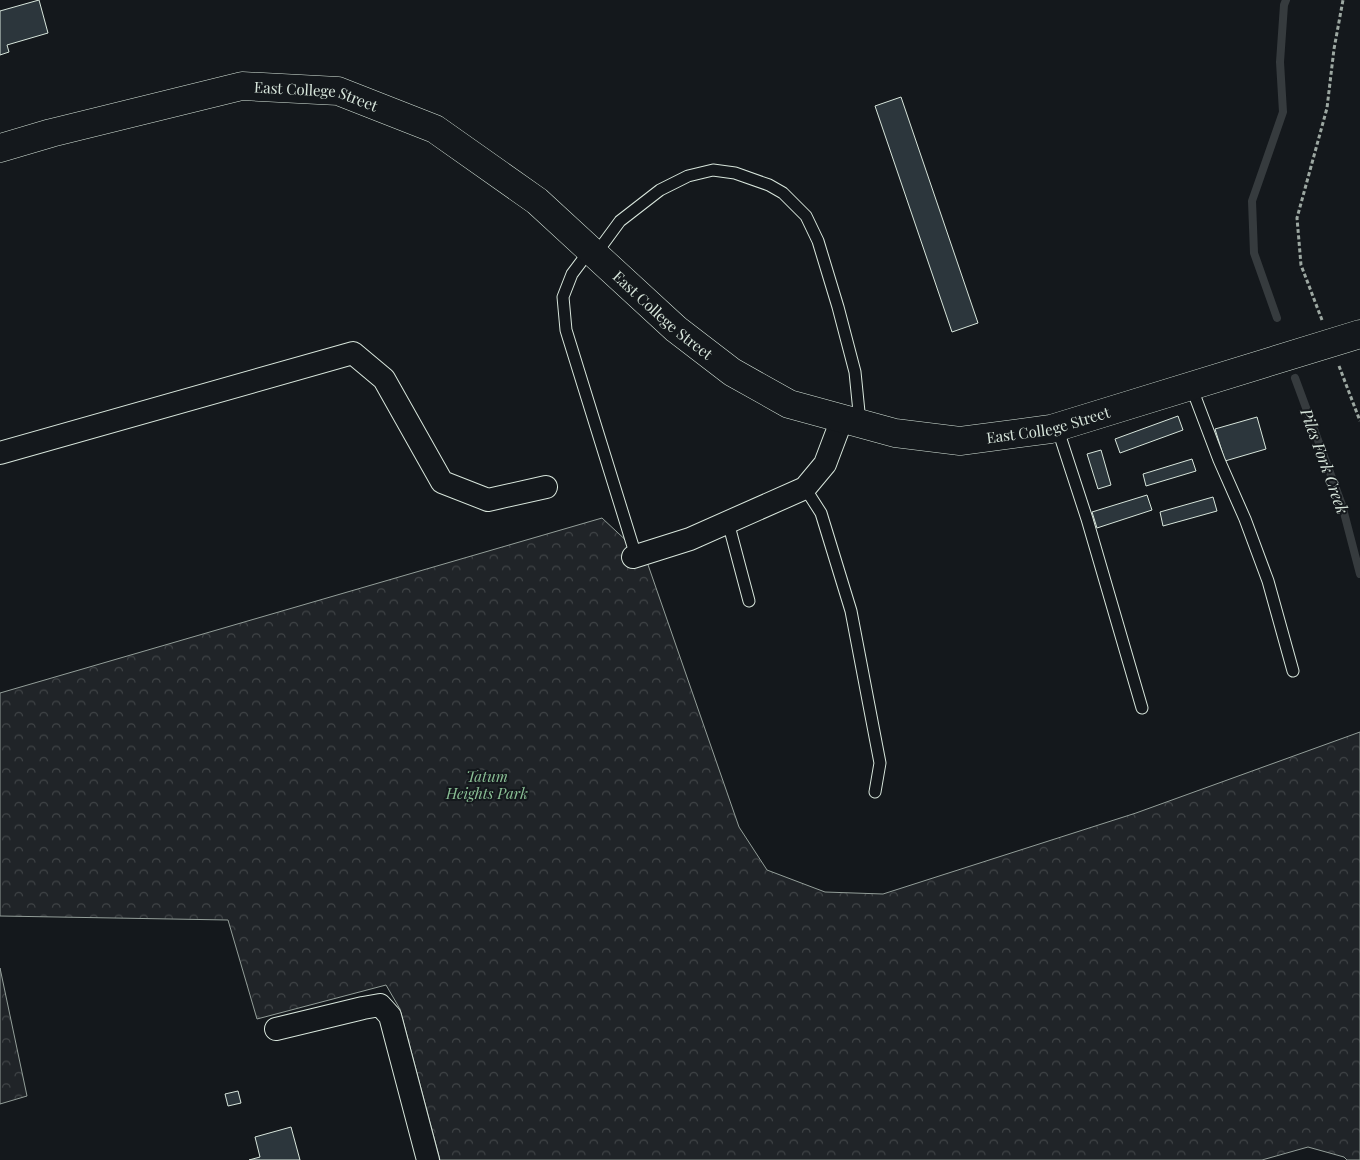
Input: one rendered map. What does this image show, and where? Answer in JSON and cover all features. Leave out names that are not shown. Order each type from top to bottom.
[{"type":"street","name":"East College Street","points":[[0,148],[51,133],[242,86],[338,91],[435,129],[537,201],[676,329],[732,372],[789,404],[895,434],[960,440],[1057,427],[1360,334]]},
{"type":"street","points":[[0,453],[353,353],[384,379],[442,482],[488,500],[546,487]]},
{"type":"street","points":[[635,556],[690,539],[805,488],[825,464],[851,421]]},
{"type":"street","points":[[276,1029],[380,1005],[390,1016],[428,1160]]},
{"type":"lane","points":[[635,556],[566,330],[563,297],[572,274],[620,221],[660,190],[688,176],[713,170],[735,173],[769,185],[783,193],[806,216],[818,242],[855,372],[851,421]]},
{"type":"lane","points":[[1191,386],[1268,581],[1293,671]]},
{"type":"lane","points":[[1057,427],[1087,519],[1142,708]]},
{"type":"lane","points":[[805,488],[822,513],[851,611],[880,763],[876,792]]},
{"type":"lane","points":[[728,522],[749,601]]},
{"type":"path","points":[[1343,0],[1326,108],[1297,218],[1301,265],[1360,422]]},
{"type":"green space","name":"Tatum Heights Park","points":[[602,518],[646,559],[739,827],[767,870],[825,892],[883,894],[1136,813],[1360,732],[1360,1160],[1347,1160],[1344,1157],[1308,1147],[1262,1160],[440,1160],[400,1009],[386,985],[257,1019],[228,920],[0,916],[0,693]]},
{"type":"green space","points":[[0,968],[27,1096],[0,1104]]},
{"type":"building","points":[[39,0],[48,33],[7,45],[9,52],[0,55],[0,11]]},
{"type":"building","points":[[901,97],[978,323],[952,332],[875,106]]},
{"type":"building","points":[[1178,416],[1183,430],[1120,453],[1115,439]]},
{"type":"building","points":[[1257,417],[1266,449],[1225,461],[1215,429]]},
{"type":"building","points":[[1101,450],[1111,485],[1098,489],[1087,454]]},
{"type":"building","points":[[1192,459],[1196,471],[1146,486],[1143,474]]},
{"type":"building","points":[[1147,495],[1152,510],[1097,528],[1092,512]]},
{"type":"building","points":[[1213,497],[1217,511],[1163,526],[1160,512]]},
{"type":"building","points":[[238,1091],[241,1103],[228,1106],[225,1094]]},
{"type":"building","points":[[291,1127],[300,1160],[249,1160],[260,1157],[255,1137]]},
{"type":"waterway","name":"Piles Fork Creek","points":[[1277,318],[1254,253],[1252,201],[1283,112],[1280,62],[1284,5],[1286,0]]},
{"type":"waterway","name":"Piles Fork Creek","points":[[1295,378],[1342,505],[1360,574]]}]
